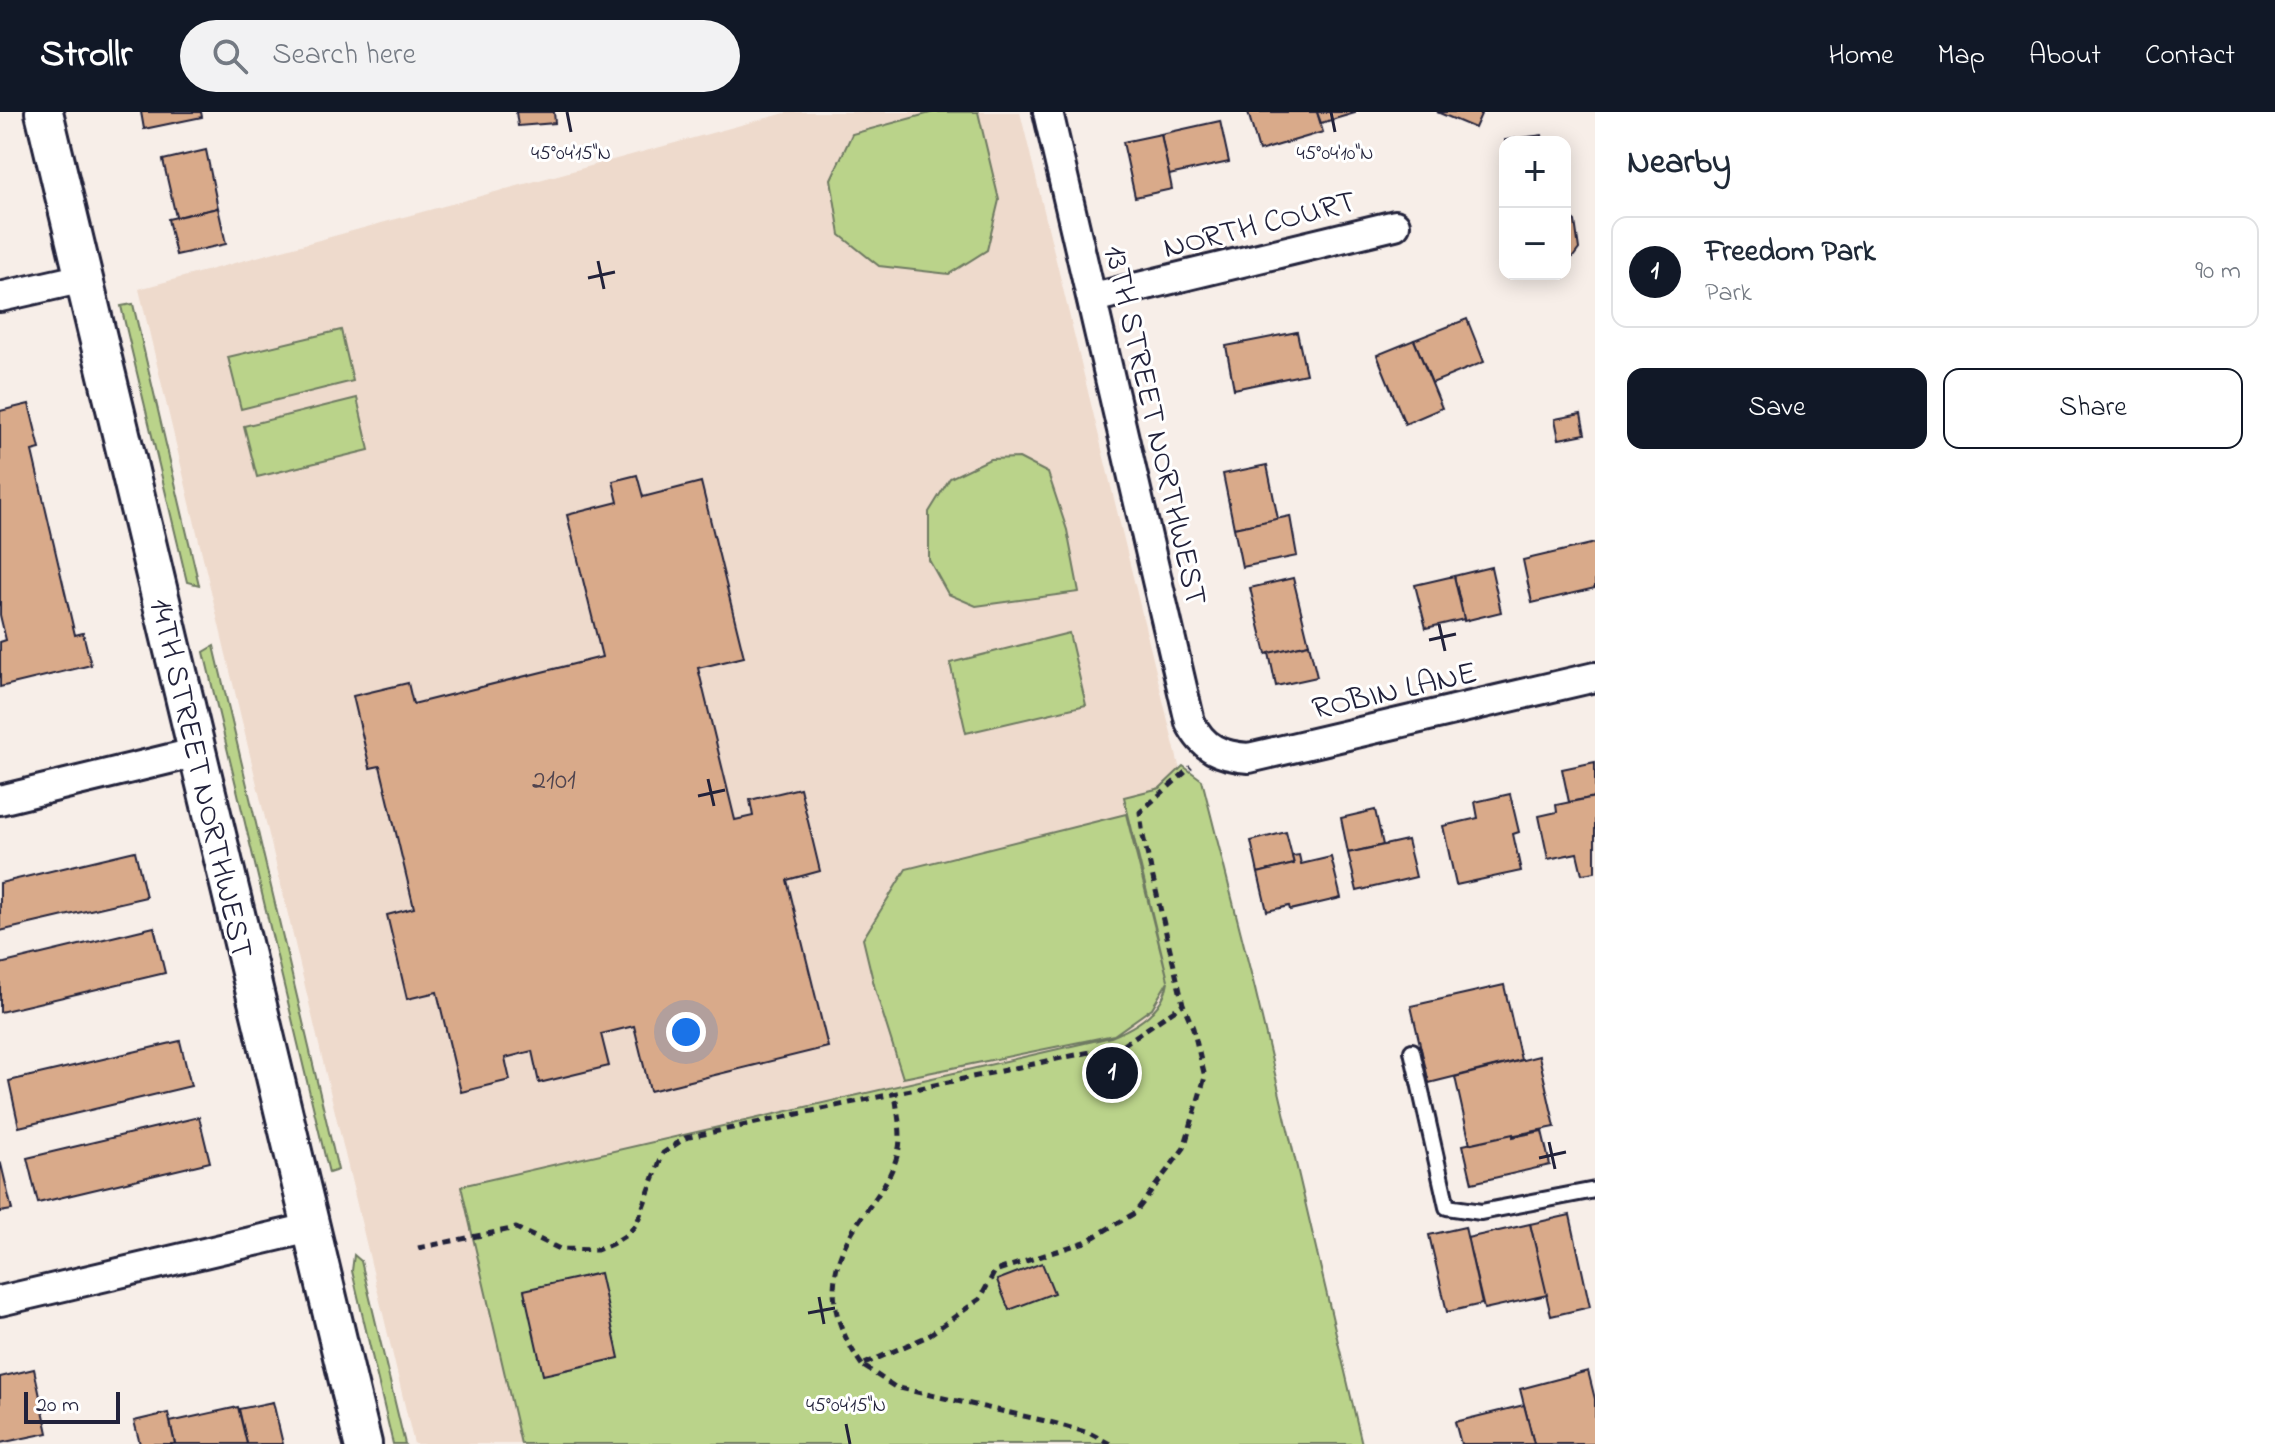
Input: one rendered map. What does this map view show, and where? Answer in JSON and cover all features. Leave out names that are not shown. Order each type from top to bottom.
[{"type":"street","name":"14TH STREET NORTHWEST","points":[[44,112],[363,1444]]},
{"type":"street","name":"13TH STREET NORTHWEST","points":[[1048,112],[1190,722],[1198,738],[1210,748]]},
{"type":"street","name":"NORTH COURT","points":[[1093,298],[1395,225]]},
{"type":"street","points":[[0,297],[84,278]]},
{"type":"street","name":"ROBIN LANE","points":[[1210,748],[1226,756],[1249,758],[1595,677]]},
{"type":"street","points":[[0,800],[198,752]]},
{"type":"street","points":[[0,1301],[310,1228]]},
{"type":"lane","points":[[1412,1051],[1447,1207],[1481,1212],[1595,1190]]},
{"type":"path","points":[[862,1365],[937,1330],[980,1299],[995,1271],[1085,1242],[1135,1213],[1184,1148],[1205,1077],[1193,1028],[1183,1004],[1140,812],[1210,748]]},
{"type":"path","points":[[418,1248],[516,1228],[560,1249],[597,1250],[628,1234],[637,1223],[663,1153],[685,1138],[1123,1045],[1183,1004]]},
{"type":"path","points":[[895,1093],[899,1148],[893,1166],[878,1195],[859,1221],[834,1273],[834,1297],[848,1345],[862,1365],[895,1387],[1050,1422],[1089,1433],[1110,1444]]},
{"type":"shaded area","points":[[789,112],[1020,112],[1180,770],[1160,788],[1124,797],[1169,984],[1152,1012],[1133,1028],[1111,1037],[462,1186],[521,1444],[414,1444],[139,289]]},
{"type":"green space","points":[[934,112],[978,112],[999,200],[987,250],[949,274],[879,266],[840,235],[831,179],[852,134]]},
{"type":"green space","points":[[133,304],[199,585],[187,582],[121,306]]},
{"type":"green space","points":[[341,330],[353,381],[241,409],[228,357]]},
{"type":"green space","points":[[357,398],[369,450],[257,477],[244,426]]},
{"type":"green space","points":[[1019,458],[1048,473],[1067,530],[1079,592],[976,606],[948,594],[929,560],[929,512],[950,478],[990,459]]},
{"type":"green space","points":[[1069,633],[1086,705],[966,733],[950,663]]},
{"type":"green space","points":[[214,646],[338,1170],[329,1173],[204,652]]},
{"type":"green space","points":[[1183,766],[1202,780],[1255,989],[1362,1444],[521,1444],[461,1186],[1111,1037],[1130,1028],[1155,1009],[1168,981],[1152,1008],[1114,1035],[903,1078],[863,939],[906,869],[1126,814],[1168,980],[1124,797],[1160,788]]},
{"type":"green space","points":[[354,1255],[361,1261],[405,1444],[393,1444],[352,1271]]},
{"type":"building","points":[[141,112],[201,112],[202,117],[144,129]]},
{"type":"building","points":[[516,112],[554,112],[555,123],[518,126]]},
{"type":"building","points":[[1248,112],[1317,112],[1323,132],[1259,151]]},
{"type":"building","points":[[1317,112],[1355,112],[1355,113],[1321,123]]},
{"type":"building","points":[[1437,112],[1482,112],[1475,128]]},
{"type":"building","points":[[1220,121],[1229,162],[1169,175],[1161,134]]},
{"type":"building","points":[[1161,134],[1172,189],[1135,197],[1123,142]]},
{"type":"building","points":[[206,150],[218,208],[176,217],[163,160]]},
{"type":"building","points":[[218,208],[226,244],[176,255],[168,219]]},
{"type":"building","points":[[1571,218],[1575,221],[1579,249],[1573,257]]},
{"type":"building","points":[[1467,319],[1484,362],[1432,383],[1414,340]]},
{"type":"building","points":[[1297,332],[1306,374],[1234,389],[1226,346]]},
{"type":"building","points":[[1414,340],[1442,408],[1405,424],[1377,355]]},
{"type":"building","points":[[29,404],[40,449],[32,451],[75,635],[83,633],[91,665],[0,687],[0,642],[6,640],[0,615],[0,411]]},
{"type":"building","points":[[1581,414],[1585,434],[1559,439],[1555,419]]},
{"type":"building","points":[[1267,465],[1278,519],[1234,528],[1223,474]]},
{"type":"building","points":[[637,475],[643,497],[701,482],[744,657],[698,668],[735,820],[753,816],[750,800],[800,788],[820,871],[787,880],[828,1047],[650,1091],[634,1026],[601,1034],[609,1066],[539,1083],[532,1051],[505,1058],[510,1080],[461,1092],[437,992],[407,999],[387,915],[414,908],[380,766],[370,768],[353,696],[408,683],[413,704],[602,657],[567,515],[618,502],[613,481]]},
{"type":"building","points":[[1290,516],[1297,556],[1242,567],[1234,528]]},
{"type":"building","points":[[1595,543],[1595,588],[1532,603],[1523,560]]},
{"type":"building","points":[[1491,567],[1501,612],[1464,621],[1454,576]]},
{"type":"building","points":[[1454,576],[1464,619],[1426,628],[1415,585]]},
{"type":"building","points":[[1293,578],[1309,644],[1266,654],[1250,588]]},
{"type":"building","points":[[1309,644],[1317,677],[1276,686],[1269,653]]},
{"type":"building","points":[[1595,762],[1595,797],[1569,802],[1562,769]]},
{"type":"building","points":[[1510,794],[1519,832],[1513,834],[1521,871],[1456,885],[1443,826],[1478,818],[1475,802]]},
{"type":"building","points":[[1595,797],[1595,872],[1582,874],[1577,853],[1548,859],[1539,816],[1557,812],[1556,805]]},
{"type":"building","points":[[1375,810],[1383,845],[1348,853],[1341,818]]},
{"type":"building","points":[[1286,832],[1294,864],[1258,873],[1251,841]]},
{"type":"building","points":[[1407,840],[1416,877],[1357,891],[1348,853]]},
{"type":"building","points":[[135,851],[146,897],[0,931],[0,883]]},
{"type":"building","points":[[1299,855],[1301,864],[1331,857],[1341,898],[1290,910],[1289,906],[1267,911],[1258,873],[1294,864],[1292,856]]},
{"type":"building","points":[[154,927],[165,973],[0,1012],[0,964]]},
{"type":"building","points":[[1504,985],[1521,1060],[1429,1083],[1411,1006]]},
{"type":"building","points":[[180,1041],[191,1086],[19,1127],[9,1081]]},
{"type":"building","points":[[1539,1056],[1555,1127],[1470,1144],[1455,1077]]},
{"type":"building","points":[[199,1117],[210,1162],[38,1203],[27,1158]]},
{"type":"building","points":[[1542,1131],[1550,1165],[1472,1183],[1463,1145]]},
{"type":"building","points":[[0,1165],[12,1210],[0,1212]]},
{"type":"building","points":[[1570,1215],[1590,1307],[1551,1316],[1530,1224]]},
{"type":"building","points":[[1530,1224],[1547,1295],[1484,1309],[1467,1238]]},
{"type":"building","points":[[1465,1227],[1482,1304],[1447,1312],[1429,1235]]},
{"type":"building","points":[[1042,1263],[1054,1293],[1009,1310],[997,1280]]},
{"type":"building","points":[[600,1273],[619,1358],[543,1375],[524,1290]]},
{"type":"building","points":[[34,1369],[48,1433],[0,1443],[0,1377]]},
{"type":"building","points":[[1588,1371],[1595,1399],[1595,1444],[1534,1444],[1520,1389]]},
{"type":"building","points":[[273,1402],[283,1444],[247,1444],[239,1409]]},
{"type":"building","points":[[1524,1405],[1534,1444],[1461,1444],[1455,1422]]},
{"type":"building","points":[[238,1407],[247,1444],[175,1444],[170,1422]]},
{"type":"building","points":[[168,1413],[175,1444],[140,1444],[134,1421]]},
{"type":"place","name":"Freedom Park","points":[[1112,1073]]}]
